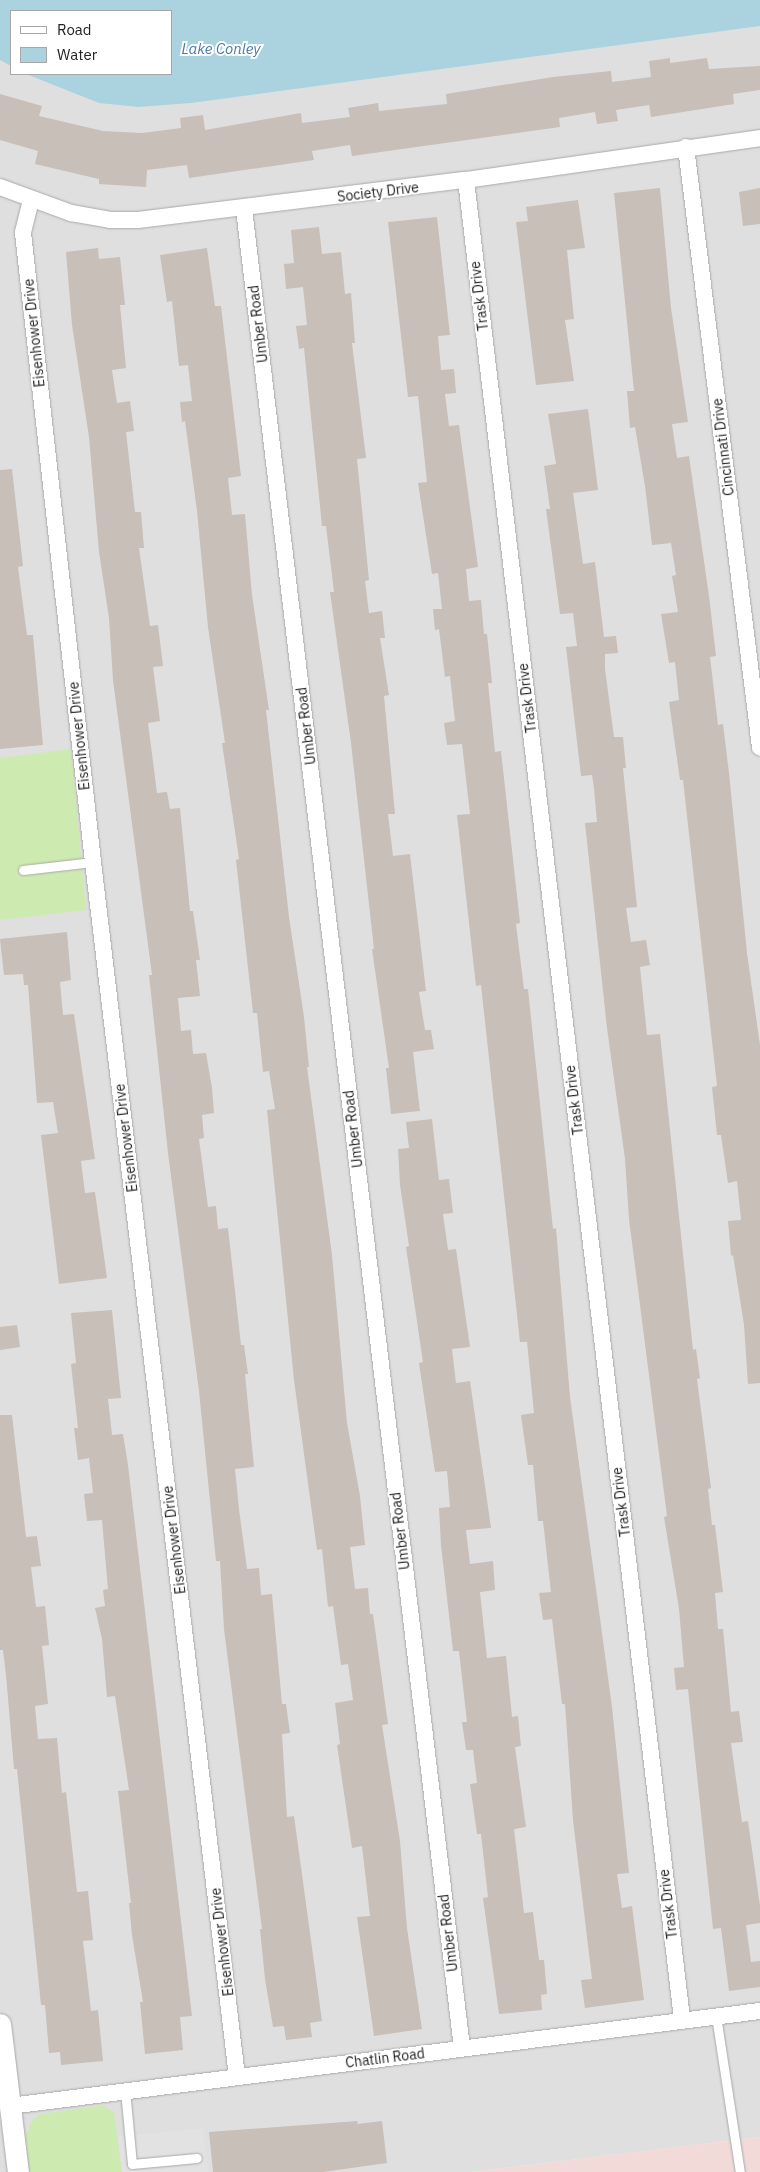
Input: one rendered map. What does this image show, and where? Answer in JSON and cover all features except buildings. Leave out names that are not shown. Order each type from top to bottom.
[{"type":"street","name":"Society Drive","points":[[0,187],[31,200],[110,220],[138,220],[244,209],[466,180],[686,147],[760,138]]},
{"type":"street","name":"Cincinnati Drive","points":[[686,147],[760,748]]},
{"type":"street","name":"Trask Drive","points":[[466,180],[682,2020]]},
{"type":"street","name":"Eisenhower Drive","points":[[31,200],[24,233],[93,862],[238,2076]]},
{"type":"street","name":"Umber Road","points":[[244,209],[462,2048]]},
{"type":"street","name":"Chatlin Road","points":[[10,2106],[760,2011]]},
{"type":"street","points":[[0,2024],[18,2172]]},
{"type":"lane","points":[[23,870],[93,862]]},
{"type":"lane","points":[[716,2016],[740,2172]]},
{"type":"lane","points":[[125,2090],[132,2164],[198,2158]]},
{"type":"shaded area","points":[[0,0],[760,0],[760,2137],[471,2172],[0,2172]]},
{"type":"shaded area","points":[[203,2128],[208,2172],[122,2172],[118,2137]]},
{"type":"shaded area","points":[[760,2137],[760,2172],[471,2172]]},
{"type":"green space","points":[[71,749],[86,910],[0,920],[0,758]]},
{"type":"green space","points":[[105,2106],[114,2113],[122,2172],[30,2172],[25,2138],[32,2120],[40,2114]]},
{"type":"water","name":"Lake Conley","points":[[0,0],[760,0],[760,26],[191,103],[138,107],[99,103],[29,75],[172,75],[172,10],[10,10],[10,65],[0,60]]}]
